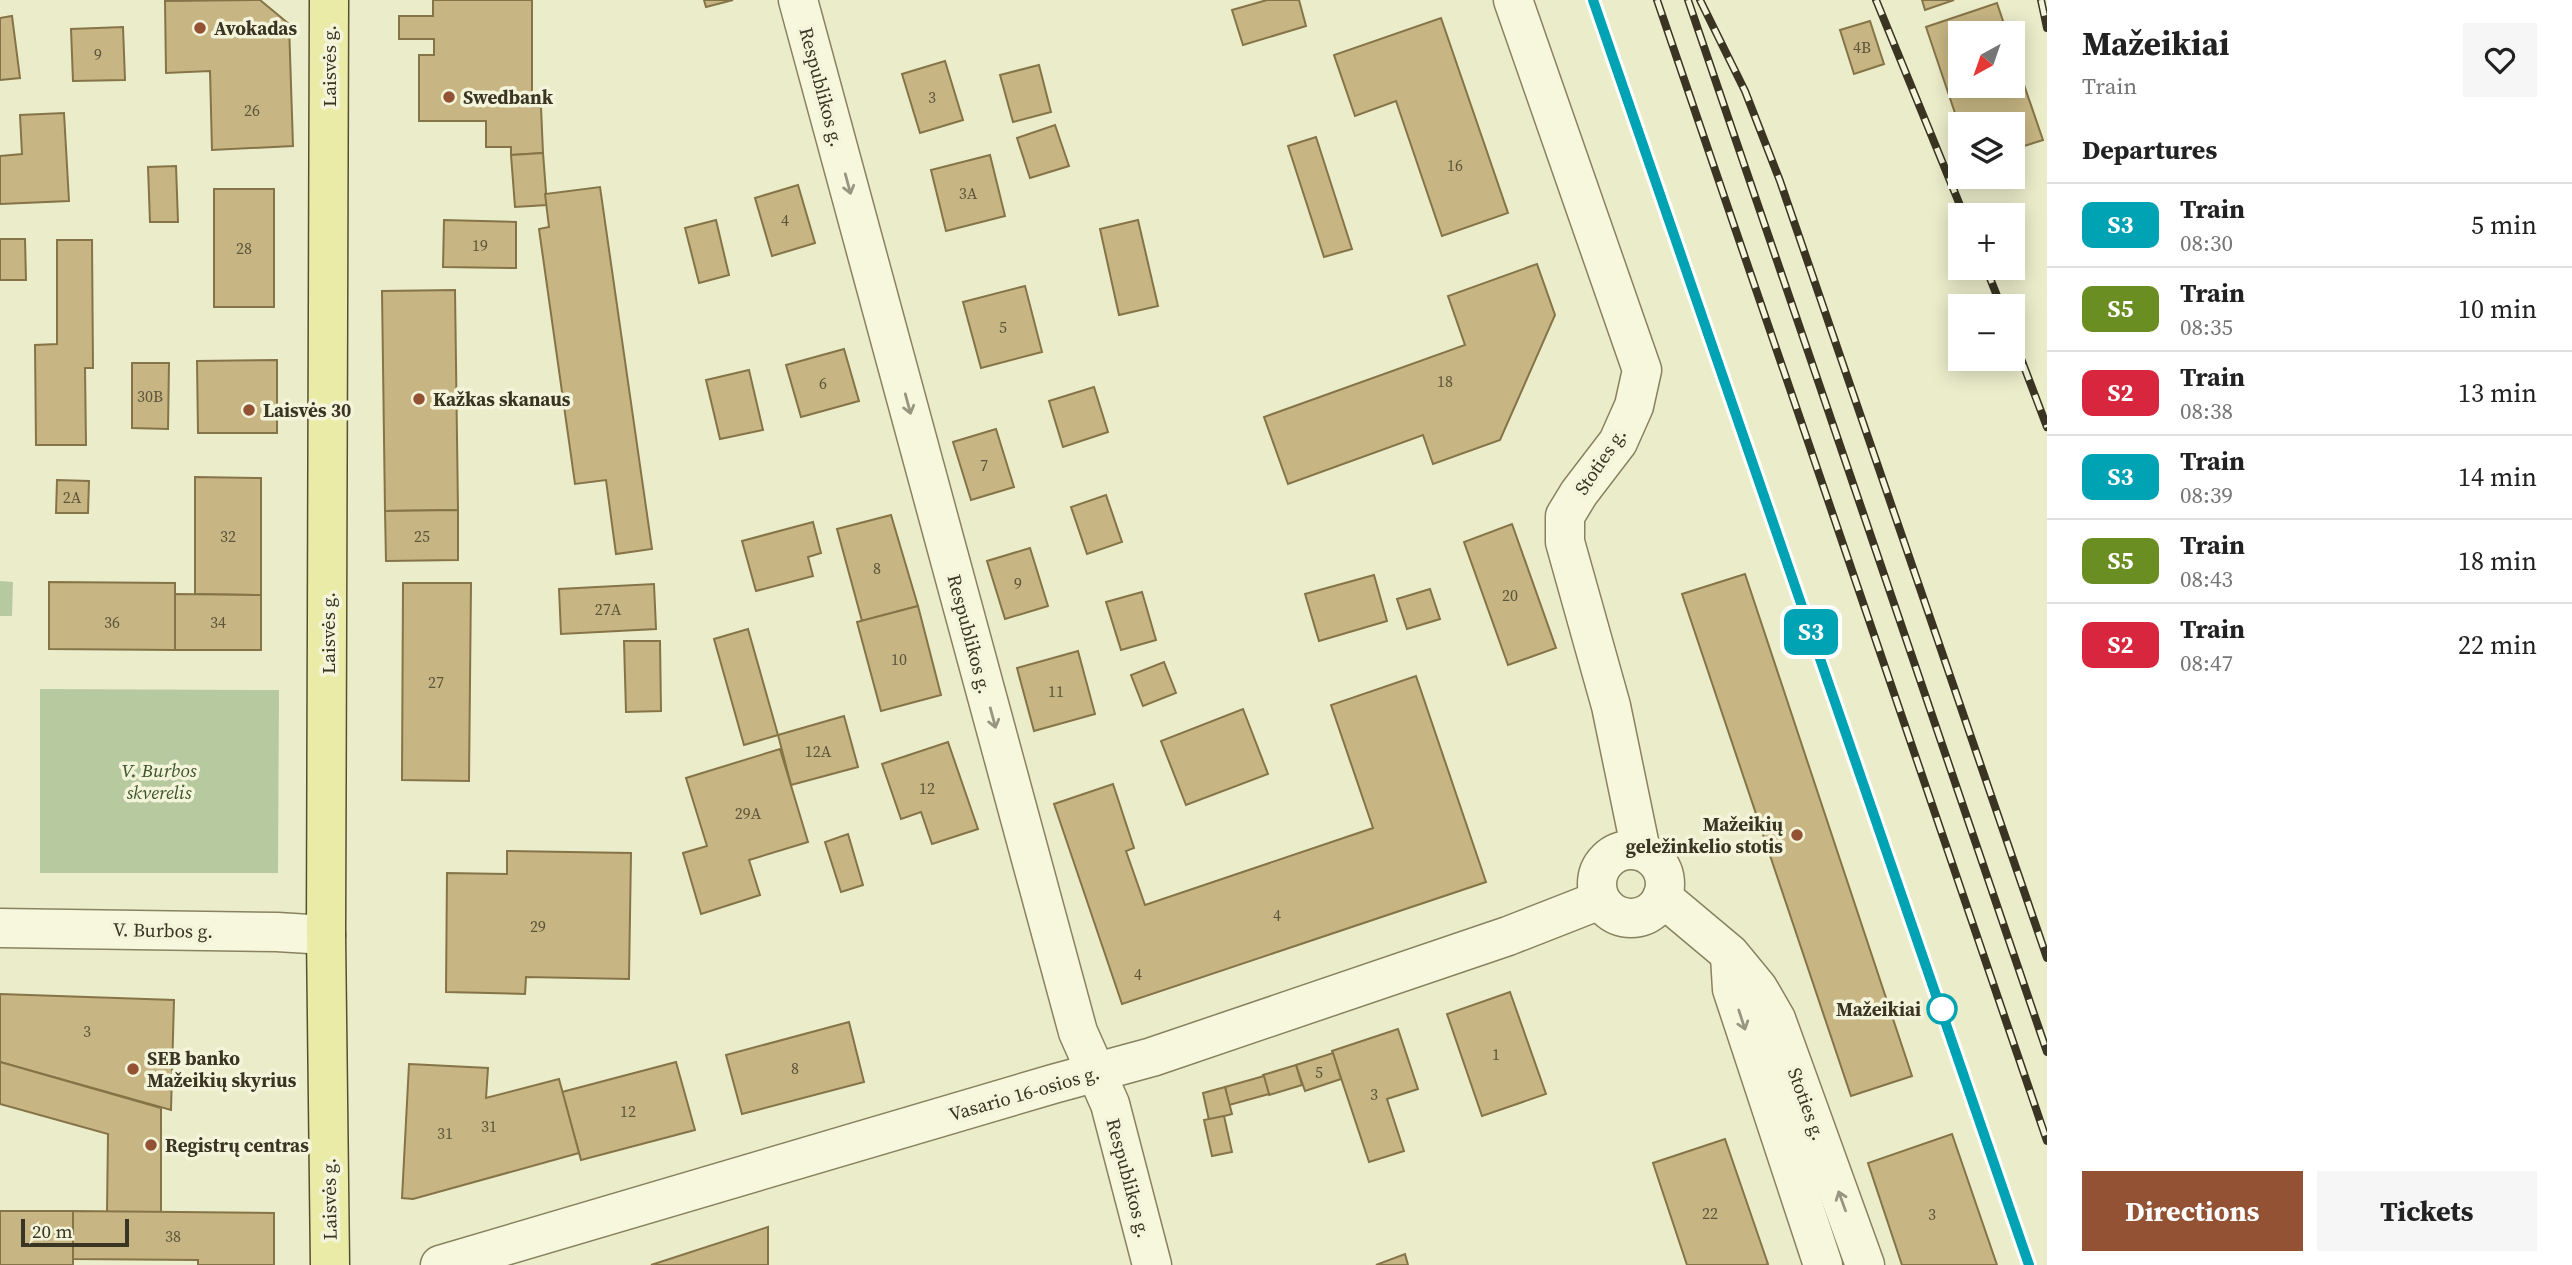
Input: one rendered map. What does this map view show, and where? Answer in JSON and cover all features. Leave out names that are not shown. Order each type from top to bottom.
[{"type":"main road","name":"Laisvės g.","points":[[329,0],[326,935],[330,1265]]},
{"type":"street","name":"Respublikos g.","points":[[798,0],[1078,1032],[1110,1104],[1152,1265]]},
{"type":"street","name":"Stoties g.","points":[[1513,0],[1642,370],[1633,406],[1618,442],[1578,493],[1565,516],[1565,542],[1611,706],[1640,851]]},
{"type":"street","points":[[1640,851],[1659,864],[1665,886],[1662,897],[1657,907],[1638,918],[1616,915],[1600,900],[1597,877],[1608,858],[1618,852],[1640,851]]},
{"type":"street","name":"Stoties g.","points":[[1662,897],[1730,954],[1758,988],[1776,1019],[1865,1265]]},
{"type":"street","name":"Vasario 16-osios g.","points":[[440,1265],[1152,1057],[1495,940],[1600,900]]},
{"type":"street","name":"V. Burbos g.","points":[[0,928],[326,935]]},
{"type":"street","name":"Stoties g.","points":[[1730,954],[1732,989],[1823,1265]]},
{"type":"green space","points":[[0,581],[13,582],[12,616],[0,616]]},
{"type":"green space","name":"V. Burbos skverelis","points":[[40,689],[279,690],[278,873],[40,873]]},
{"type":"building","points":[[260,0],[289,24],[293,146],[212,150],[210,71],[166,73],[165,1]]},
{"type":"building","points":[[433,0],[532,0],[532,107],[541,107],[543,153],[511,155],[511,147],[486,147],[486,121],[419,121],[419,55],[434,55],[434,39],[399,39],[399,16],[433,16]]},
{"type":"building","points":[[704,0],[733,0],[706,7]]},
{"type":"building","points":[[1267,0],[1299,0],[1306,26],[1243,45],[1232,10]]},
{"type":"building","points":[[1922,0],[1954,0],[1925,10]]},
{"type":"building","points":[[1997,3],[2003,21],[1948,21],[1948,92],[1926,27]]},
{"type":"building","points":[[12,16],[20,78],[0,80],[0,18]]},
{"type":"building","points":[[1441,18],[1508,213],[1442,236],[1396,101],[1355,116],[1334,55]]},
{"type":"building","points":[[1870,21],[1884,64],[1854,74],[1840,30]]},
{"type":"building","points":[[123,27],[125,80],[73,81],[71,29]]},
{"type":"building","points":[[945,61],[963,120],[920,133],[902,74]]},
{"type":"building","points":[[1039,65],[1051,112],[1013,122],[1000,75]]},
{"type":"building","points":[[2025,88],[2043,140],[2025,146],[2025,112],[1955,112],[1950,98],[2025,98]]},
{"type":"building","points":[[64,113],[69,201],[0,204],[0,156],[22,154],[20,115]]},
{"type":"building","points":[[1055,125],[1069,166],[1030,178],[1017,138]]},
{"type":"building","points":[[1316,137],[1352,249],[1324,257],[1288,146]]},
{"type":"building","points":[[543,153],[547,205],[515,207],[511,155]]},
{"type":"building","points":[[990,155],[1005,216],[946,231],[931,170]]},
{"type":"building","points":[[176,166],[178,222],[150,222],[148,167]]},
{"type":"building","points":[[798,185],[815,243],[772,256],[755,198]]},
{"type":"building","points":[[600,187],[652,549],[616,554],[606,480],[575,484],[539,229],[549,227],[545,194]]},
{"type":"building","points":[[214,189],[274,189],[274,307],[214,307]]},
{"type":"building","points":[[444,220],[516,222],[516,268],[443,267]]},
{"type":"building","points":[[716,220],[729,275],[699,283],[685,228]]},
{"type":"building","points":[[1138,220],[1158,306],[1119,315],[1100,229]]},
{"type":"building","points":[[0,239],[25,239],[26,280],[0,280]]},
{"type":"building","points":[[57,240],[92,240],[93,368],[85,368],[86,445],[36,445],[35,345],[57,344]]},
{"type":"building","points":[[1537,264],[1555,315],[1500,440],[1433,464],[1423,435],[1288,484],[1264,417],[1465,345],[1448,296]]},
{"type":"building","points":[[1025,286],[1042,352],[981,368],[963,302]]},
{"type":"building","points":[[455,290],[458,510],[385,511],[382,291]]},
{"type":"building","points":[[844,349],[859,401],[801,417],[786,365]]},
{"type":"building","points":[[277,360],[277,433],[198,433],[197,361]]},
{"type":"building","points":[[132,363],[169,363],[168,429],[132,428]]},
{"type":"building","points":[[749,370],[763,430],[720,439],[706,380]]},
{"type":"building","points":[[1094,387],[1108,432],[1063,447],[1049,401]]},
{"type":"building","points":[[996,429],[1014,487],[971,500],[953,442]]},
{"type":"building","points":[[195,477],[261,478],[261,595],[195,594]]},
{"type":"building","points":[[57,480],[89,481],[88,513],[56,513]]},
{"type":"building","points":[[1106,495],[1122,542],[1087,554],[1071,507]]},
{"type":"building","points":[[458,510],[458,560],[386,561],[385,511]]},
{"type":"building","points":[[891,515],[918,606],[862,621],[837,529]]},
{"type":"building","points":[[813,522],[821,553],[808,557],[813,576],[756,591],[742,541]]},
{"type":"building","points":[[1512,524],[1556,648],[1508,665],[1464,542]]},
{"type":"building","points":[[1030,548],[1048,606],[1005,619],[987,561]]},
{"type":"building","name":"Mažeikių geležinkelio stotis","points":[[1745,574],[1912,1076],[1851,1096],[1682,594]]},
{"type":"building","points":[[1374,575],[1387,621],[1319,641],[1305,594]]},
{"type":"building","points":[[49,582],[175,583],[175,650],[49,649]]},
{"type":"building","points":[[403,583],[471,583],[469,781],[402,780]]},
{"type":"building","points":[[654,584],[656,629],[561,634],[559,589]]},
{"type":"building","points":[[1430,589],[1440,619],[1407,629],[1397,599]]},
{"type":"building","points":[[1142,592],[1156,640],[1121,650],[1106,602]]},
{"type":"building","points":[[175,594],[261,595],[261,650],[175,650]]},
{"type":"building","points":[[918,606],[941,695],[881,711],[857,622]]},
{"type":"building","points":[[748,629],[778,735],[744,745],[714,639]]},
{"type":"building","points":[[624,641],[660,641],[661,711],[626,712]]},
{"type":"building","points":[[1078,651],[1095,714],[1034,731],[1017,668]]},
{"type":"building","points":[[1164,662],[1176,693],[1143,706],[1131,675]]},
{"type":"building","points":[[1416,676],[1486,882],[1122,1004],[1054,804],[1113,784],[1134,848],[1126,851],[1145,905],[1373,828],[1331,705]]},
{"type":"building","points":[[1243,709],[1268,774],[1186,805],[1161,741]]},
{"type":"building","points":[[844,716],[858,767],[791,785],[778,735]]},
{"type":"building","points":[[948,742],[978,829],[932,844],[921,812],[901,819],[882,764]]},
{"type":"building","points":[[780,749],[808,842],[749,860],[760,895],[701,914],[683,853],[707,846],[686,778]]},
{"type":"building","points":[[848,834],[863,885],[841,892],[825,842]]},
{"type":"building","points":[[507,851],[631,853],[629,979],[526,977],[525,994],[446,992],[447,873],[507,874]]},
{"type":"building","points":[[1510,992],[1546,1094],[1482,1116],[1447,1014]]},
{"type":"building","points":[[0,994],[174,1000],[171,1110],[0,1062]]},
{"type":"building","points":[[849,1022],[864,1082],[742,1114],[726,1055]]},
{"type":"building","points":[[1398,1029],[1418,1089],[1387,1099],[1404,1151],[1369,1162],[1332,1051]]},
{"type":"building","points":[[1333,1053],[1341,1079],[1305,1091],[1296,1065]]},
{"type":"building","points":[[0,1062],[161,1108],[161,1212],[107,1212],[108,1134],[0,1104]]},
{"type":"building","points":[[676,1062],[695,1130],[581,1160],[562,1092]]},
{"type":"building","points":[[409,1064],[488,1068],[486,1098],[559,1079],[579,1153],[413,1199],[402,1198]]},
{"type":"building","points":[[1296,1065],[1302,1085],[1269,1095],[1263,1075]]},
{"type":"building","points":[[1264,1076],[1269,1094],[1229,1105],[1225,1087]]},
{"type":"building","points":[[1225,1087],[1232,1114],[1209,1120],[1203,1093]]},
{"type":"building","points":[[1224,1116],[1232,1152],[1212,1156],[1204,1120]]},
{"type":"building","points":[[1952,1134],[1997,1265],[1902,1265],[1868,1163]]},
{"type":"building","points":[[1725,1139],[1768,1264],[1765,1265],[1687,1265],[1653,1163]]},
{"type":"building","points":[[0,1211],[73,1211],[73,1265],[0,1265]]},
{"type":"building","points":[[73,1211],[274,1213],[274,1265],[198,1265],[198,1260],[73,1259]]},
{"type":"building","points":[[768,1227],[768,1265],[651,1265]]},
{"type":"building","points":[[1405,1254],[1408,1265],[1376,1265]]},
{"type":"railway","points":[[1593,0],[2029,1265]]},
{"type":"railway","points":[[1657,0],[2047,1141]]},
{"type":"railway","points":[[1688,0],[2047,1052]]},
{"type":"railway","points":[[1700,0],[1745,91],[1780,181],[2047,958]]},
{"type":"railway","points":[[1876,0],[1959,203]]},
{"type":"railway","points":[[2041,0],[2047,28]]},
{"type":"railway","points":[[1991,280],[1996,294]]},
{"type":"railway","points":[[2025,369],[2047,427]]},
{"type":"train","name":"S3","points":[[1593,0],[2029,1265]]},
{"type":"place","name":"Avokadas","points":[[200,28]]},
{"type":"place","name":"Swedbank","points":[[449,97]]},
{"type":"place","name":"Kažkas skanaus","points":[[419,399]]},
{"type":"place","name":"Laisvės 30","points":[[249,410]]},
{"type":"place","name":"Mažeikių geležinkelio stotis","points":[[1797,835]]},
{"type":"place","name":"Mažeikiai","points":[[1942,1009]]},
{"type":"place","name":"SEB banko Mažeikių skyrius","points":[[133,1069]]},
{"type":"place","name":"Registrų centras","points":[[151,1145]]}]
